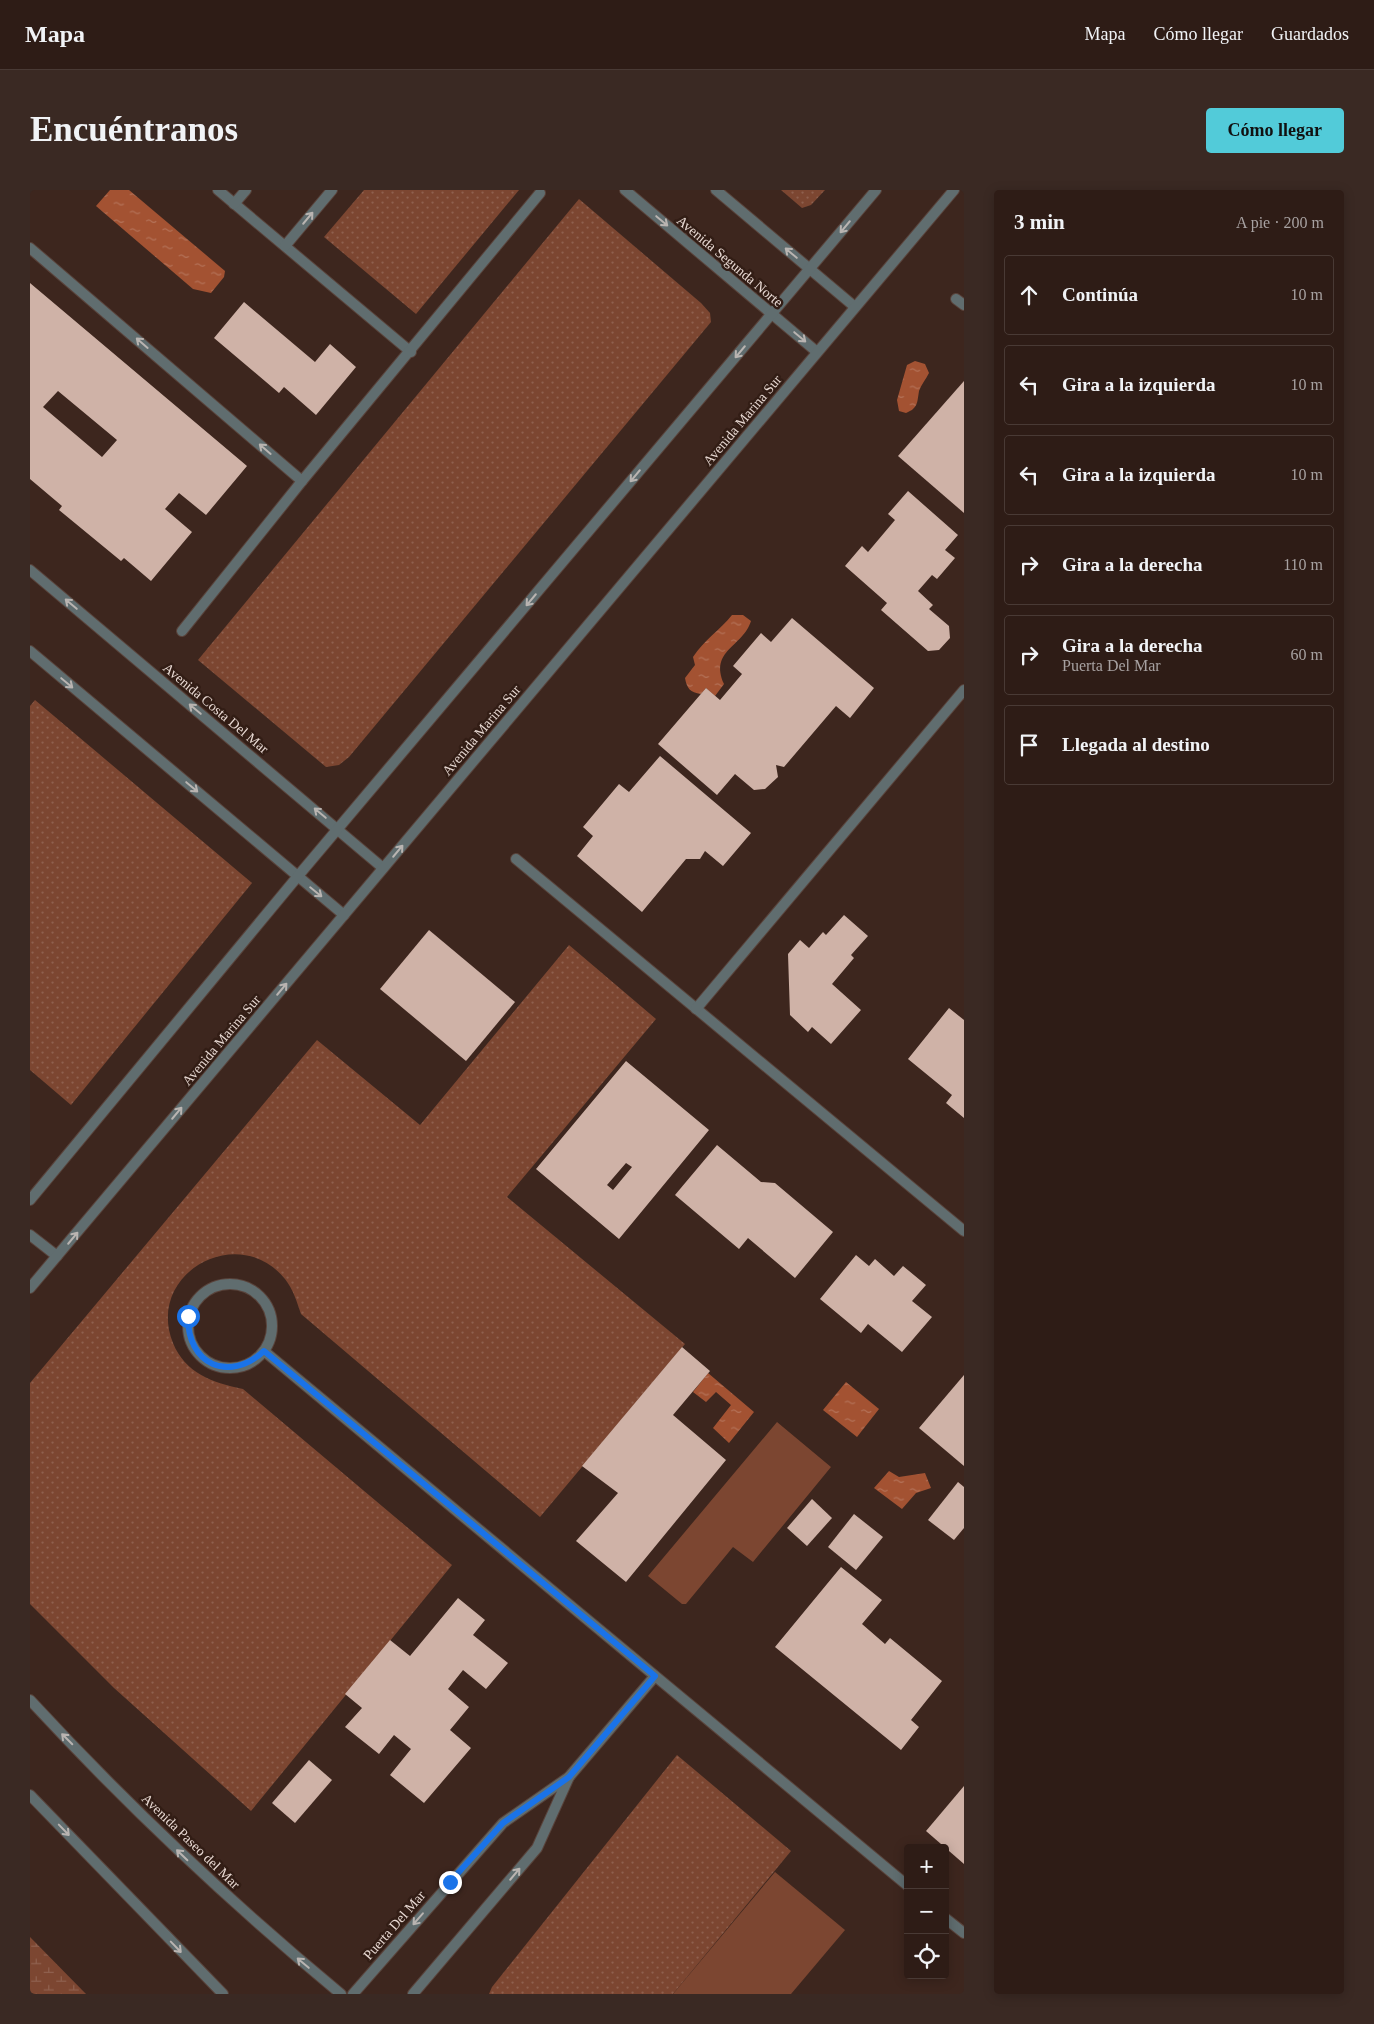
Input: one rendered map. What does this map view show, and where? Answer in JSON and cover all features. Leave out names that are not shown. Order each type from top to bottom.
[{"type":"street","points":[[218,190],[411,352]]},
{"type":"street","points":[[234,204],[246,190]]},
{"type":"street","points":[[285,246],[332,190]]},
{"type":"street","name":"Avenida Segunda Norte","points":[[625,190],[817,352]]},
{"type":"street","points":[[716,190],[855,307]]},
{"type":"street","points":[[30,1200],[338,828],[876,190]]},
{"type":"street","name":"Avenida Marina Sur","points":[[30,1288],[954,190]]},
{"type":"street","points":[[182,631],[302,481],[411,352],[540,194]]},
{"type":"street","points":[[30,248],[302,481]]},
{"type":"street","name":"Avenida Costa Del Mar","points":[[30,570],[338,828],[383,868]]},
{"type":"street","points":[[30,651],[344,915]]},
{"type":"street","points":[[696,1009],[964,690]]},
{"type":"street","points":[[516,859],[964,1231]]},
{"type":"street","points":[[30,1235],[57,1256]]},
{"type":"street","points":[[222,1284],[239,1285],[254,1291],[265,1304],[271,1319],[271,1335],[264,1351],[252,1362],[237,1368],[221,1367],[205,1360],[194,1348],[188,1333],[188,1316],[195,1301],[207,1290],[222,1284]]},
{"type":"street","points":[[264,1351],[904,1883]]},
{"type":"street","name":"Puerta Del Mar","points":[[353,1994],[503,1823],[569,1777],[655,1676]]},
{"type":"street","name":"Avenida Paseo del Mar","points":[[30,1700],[182,1855],[288,1950],[341,1994]]},
{"type":"street","name":"Puerta Del Mar","points":[[413,1994],[537,1848],[569,1777]]},
{"type":"street","points":[[30,1795],[223,1994]]},
{"type":"street","points":[[949,1921],[964,1933]]},
{"type":"green space","points":[[364,190],[519,190],[416,314],[324,237]]},
{"type":"green space","points":[[781,190],[825,190],[811,205],[802,208]]},
{"type":"green space","points":[[579,199],[701,303],[710,313],[711,322],[349,757],[339,765],[326,767],[198,660]]},
{"type":"green space","points":[[35,700],[252,883],[71,1105],[30,1070],[30,706]]},
{"type":"green space","points":[[569,945],[656,1019],[507,1197],[685,1344],[540,1517],[301,1314],[288,1283],[266,1262],[244,1255],[222,1256],[201,1263],[184,1277],[172,1296],[168,1318],[173,1343],[185,1362],[201,1375],[211,1380],[243,1389],[452,1565],[251,1811],[114,1688],[30,1604],[30,1383],[317,1040],[420,1125]]},
{"type":"green space","points":[[777,1422],[831,1467],[753,1562],[733,1547],[686,1604],[682,1604],[648,1576]]},
{"type":"green space","points":[[677,1755],[791,1851],[673,1994],[489,1994],[492,1987]]},
{"type":"green space","points":[[775,1872],[845,1930],[791,1994],[673,1994]]},
{"type":"green space","points":[[30,1937],[86,1994],[30,1994]]},
{"type":"water","points":[[110,190],[129,190],[225,271],[224,277],[211,293],[193,289],[96,206]]},
{"type":"water","points":[[915,361],[925,364],[929,373],[920,389],[916,405],[906,413],[899,411],[897,400],[907,365]]},
{"type":"water","points":[[732,615],[743,615],[751,621],[747,630],[724,656],[721,663],[724,684],[715,696],[706,688],[701,694],[692,691],[688,687],[685,678],[695,665],[693,657],[702,645]]},
{"type":"water","points":[[708,1373],[754,1412],[729,1443],[713,1428],[731,1405],[716,1392],[706,1402],[693,1392]]},
{"type":"water","points":[[846,1382],[879,1409],[857,1437],[823,1410]]},
{"type":"water","points":[[889,1471],[899,1477],[925,1473],[931,1488],[916,1493],[902,1509],[874,1488]]},
{"type":"building","points":[[30,283],[247,466],[206,515],[179,493],[165,509],[192,532],[151,581],[124,558],[121,561],[59,510],[62,506],[30,479]],"holes":[[[58,391],[117,440],[102,457],[43,407]]]},
{"type":"building","points":[[244,302],[315,362],[330,344],[356,367],[316,415],[284,387],[279,393],[214,338]]},
{"type":"building","points":[[964,381],[964,513],[898,456]]},
{"type":"building","points":[[908,491],[958,535],[945,550],[955,558],[937,579],[932,575],[918,591],[933,605],[929,609],[949,626],[950,638],[939,650],[928,651],[881,610],[887,603],[845,566],[862,546],[868,552],[895,520],[888,514]]},
{"type":"building","points":[[792,618],[874,688],[850,718],[836,706],[784,767],[776,765],[778,777],[765,789],[754,790],[735,774],[717,795],[658,744],[706,688],[720,700],[742,674],[733,666],[761,633],[771,642]]},
{"type":"building","points":[[660,756],[751,833],[723,866],[705,851],[700,859],[686,859],[642,912],[577,856],[593,836],[583,827],[619,784],[629,792]]},
{"type":"building","points":[[844,915],[868,936],[851,955],[854,958],[832,984],[861,1010],[831,1044],[812,1027],[808,1032],[790,1015],[788,954],[800,940],[809,948],[823,932],[826,935]]},
{"type":"building","points":[[429,930],[515,1002],[466,1061],[380,989]]},
{"type":"building","points":[[949,1008],[964,1020],[964,1118],[946,1103],[952,1095],[908,1059]]},
{"type":"building","points":[[626,1061],[709,1130],[619,1239],[536,1169]],"holes":[[[626,1163],[632,1167],[613,1190],[607,1185]]]},
{"type":"building","points":[[717,1145],[761,1182],[775,1183],[833,1232],[795,1278],[748,1238],[739,1249],[675,1195]]},
{"type":"building","points":[[856,1255],[869,1266],[875,1259],[894,1276],[903,1266],[926,1285],[912,1301],[932,1317],[902,1352],[868,1324],[861,1333],[820,1299]]},
{"type":"building","points":[[682,1347],[710,1371],[673,1415],[726,1460],[626,1582],[576,1541],[618,1493],[582,1466]]},
{"type":"building","points":[[964,1375],[964,1466],[919,1428]]},
{"type":"building","points":[[958,1482],[964,1487],[964,1528],[954,1540],[928,1520]]},
{"type":"building","points":[[812,1499],[832,1518],[807,1546],[787,1528]]},
{"type":"building","points":[[854,1514],[883,1537],[856,1570],[828,1547]]},
{"type":"building","points":[[841,1567],[882,1600],[862,1624],[885,1644],[890,1638],[942,1681],[911,1720],[919,1727],[901,1750],[775,1647]]},
{"type":"building","points":[[458,1598],[485,1620],[473,1635],[508,1663],[486,1689],[463,1670],[448,1689],[469,1707],[450,1730],[471,1748],[424,1803],[390,1775],[411,1749],[394,1735],[379,1754],[345,1727],[362,1708],[345,1694],[390,1640],[410,1656]]},
{"type":"building","points":[[309,1760],[332,1780],[295,1823],[272,1803]]},
{"type":"building","points":[[964,1786],[964,1864],[949,1851],[949,1844],[941,1844],[926,1831]]},
{"type":"route","points":[[188,1316],[188,1333],[194,1348],[205,1360],[221,1367],[237,1368],[252,1362],[264,1351],[655,1676],[569,1777],[503,1823],[450,1882]]}]
